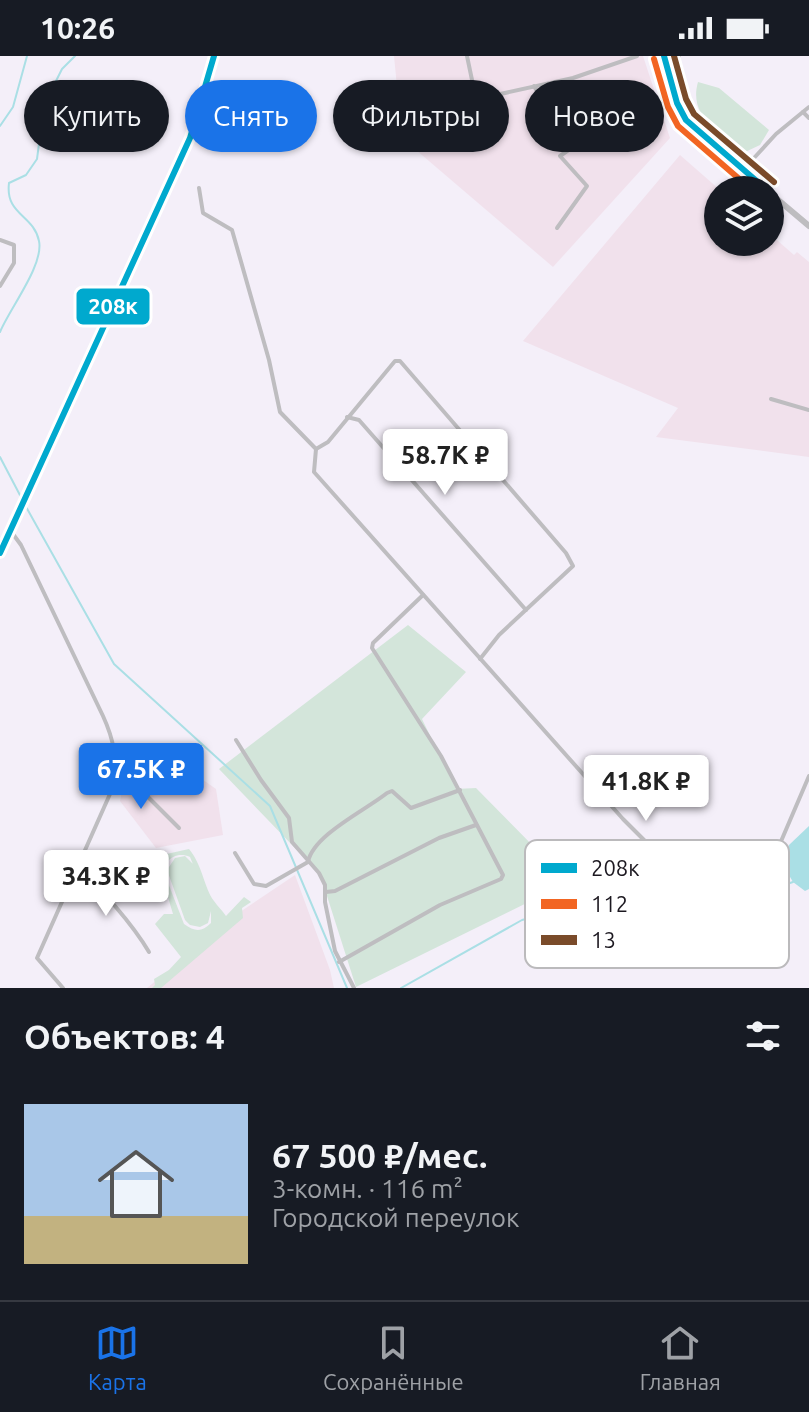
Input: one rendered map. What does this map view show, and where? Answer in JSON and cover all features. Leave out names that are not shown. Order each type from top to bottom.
[{"type":"main road","points":[[0,553],[190,138],[214,56]]},
{"type":"main road","points":[[665,58],[681,112],[750,176]]},
{"type":"main road","points":[[784,205],[809,226]]},
{"type":"street","points":[[467,56],[472,80]]},
{"type":"street","points":[[563,80],[637,56]]},
{"type":"street","points":[[665,58],[679,56]]},
{"type":"street","points":[[743,170],[770,140],[809,107]]},
{"type":"street","points":[[803,112],[809,118]]},
{"type":"street","points":[[557,228],[587,186],[560,156],[566,152]]},
{"type":"street","points":[[199,188],[203,213],[232,230],[269,360],[280,412],[316,449],[314,472],[644,840]]},
{"type":"street","points":[[0,240],[14,245],[14,263],[0,286]]},
{"type":"street","points":[[316,449],[328,442],[395,361],[400,361],[571,559],[573,566],[490,644],[480,659]]},
{"type":"street","points":[[771,399],[809,410]]},
{"type":"street","points":[[347,417],[359,420],[526,610]]},
{"type":"street","points":[[10,530],[21,545],[103,716],[114,741],[117,764],[114,785],[37,958],[63,988]]},
{"type":"street","points":[[339,962],[440,905],[503,877],[460,790],[372,648],[373,643],[424,594]]},
{"type":"street","points":[[236,740],[289,818],[292,842],[319,873],[326,892],[325,902],[339,962],[354,988]]},
{"type":"street","points":[[782,840],[809,776]]},
{"type":"street","points":[[115,777],[141,790],[179,828]]},
{"type":"street","points":[[235,853],[254,884],[260,887],[271,885],[308,862],[310,853],[324,838],[387,793],[392,791],[411,808],[460,790]]},
{"type":"street","points":[[326,892],[335,891],[439,838],[477,824]]},
{"type":"street","points":[[75,870],[88,877],[131,925],[149,952]]},
{"type":"shaded area","points":[[394,56],[643,56],[651,80],[525,80],[525,152],[657,152],[553,267],[418,152],[509,152],[509,80],[396,80]]},
{"type":"shaded area","points":[[664,120],[670,138],[664,145]]},
{"type":"shaded area","points":[[680,155],[704,176],[704,256],[784,256],[784,246],[809,262],[809,457],[656,437],[678,408],[523,341]]},
{"type":"shaded area","points":[[152,744],[216,789],[223,835],[156,848],[120,801],[128,762]]},
{"type":"shaded area","points":[[295,875],[334,988],[147,988],[240,912]]},
{"type":"green space","points":[[698,82],[719,88],[769,130],[760,145],[743,153],[708,123],[698,105]]},
{"type":"green space","points":[[408,625],[466,672],[422,719],[456,789],[476,788],[527,840],[525,904],[356,987],[320,874],[219,769]]},
{"type":"green space","points":[[189,849],[211,896],[226,916],[244,897],[251,902],[242,908],[243,918],[161,988],[152,988],[154,979],[169,970],[181,957],[155,924],[164,914],[173,914],[165,887],[152,870],[149,858],[158,857],[184,924],[198,930],[211,923],[211,911],[208,923],[200,927],[190,925],[185,920],[167,870],[175,858],[185,856],[193,864],[190,857],[183,855],[177,856],[166,863],[162,855]]},
{"type":"water","points":[[809,826],[809,889],[805,891],[789,875],[789,845]]},
{"type":"waterway","points":[[0,126],[13,107],[27,56]]},
{"type":"waterway","points":[[0,332],[31,274],[39,251],[36,232],[11,202],[9,183],[26,175],[37,159],[47,114],[59,101],[55,83],[62,69],[75,56]]},
{"type":"waterway","points":[[0,457],[22,499]]},
{"type":"waterway","points":[[25,505],[114,664],[270,806],[347,988]]},
{"type":"waterway","points":[[789,883],[793,882]]},
{"type":"waterway","points":[[401,988],[525,919]]},
{"type":"transit line","name":"208к","points":[[0,553],[190,138],[214,56]]},
{"type":"transit line","name":"208к","points":[[664,56],[677,103],[686,120],[751,176]]},
{"type":"transit line","name":"13","points":[[674,56],[686,99],[694,114],[767,176]]},
{"type":"transit line","name":"112","points":[[654,59],[668,107],[678,126],[736,176]]}]
